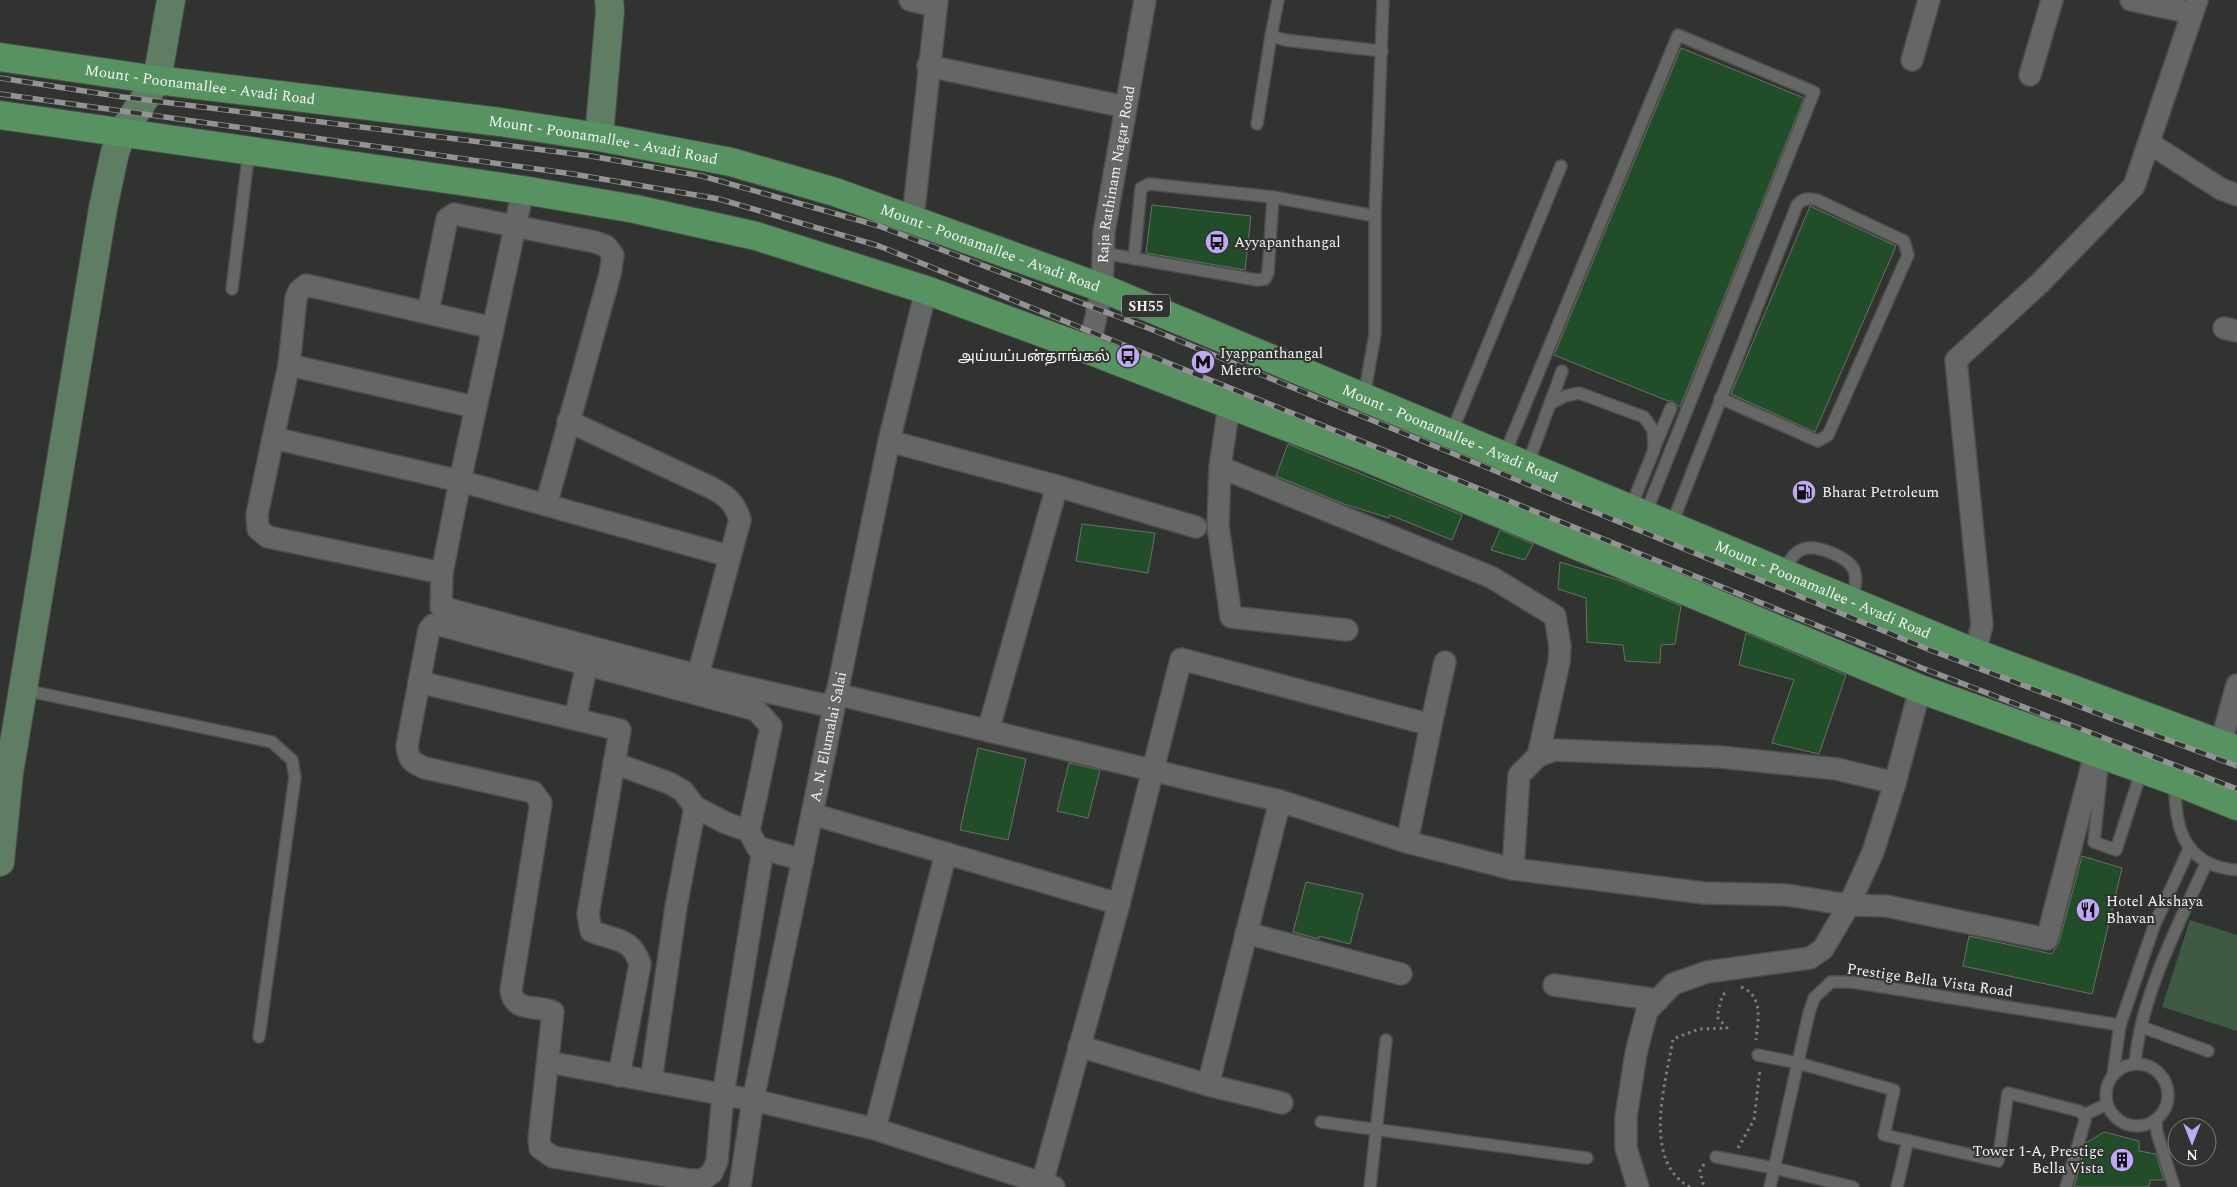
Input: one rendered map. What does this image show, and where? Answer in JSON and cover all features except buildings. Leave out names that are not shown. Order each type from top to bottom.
[{"type":"main road","name":"Mount - Poonamallee - Avadi Road","points":[[0,57],[157,80],[500,122],[599,137],[731,162],[835,192],[913,218],[1102,288],[1975,653],[2229,747]]},
{"type":"main road","points":[[0,115],[123,131],[523,190],[635,209],[756,236],[926,290],[1089,350],[1374,461],[1920,689],[2175,781],[2237,806]]},
{"type":"street","points":[[0,862],[9,773],[103,208],[115,152],[123,131],[157,80],[171,0]]},
{"type":"street","points":[[599,137],[610,11],[609,0]]},
{"type":"street","points":[[910,0],[936,3],[913,218]]},
{"type":"street","name":"Raja Rathinam Nagar Road","points":[[1089,350],[1102,288],[1104,232],[1145,0]]},
{"type":"street","points":[[1912,60],[1929,0]]},
{"type":"street","points":[[2030,75],[2052,0]]},
{"type":"street","points":[[1975,653],[1982,624],[1956,360],[2040,283],[2134,186],[2194,7],[2131,0]]},
{"type":"street","points":[[928,66],[1126,107]]},
{"type":"street","points":[[2149,143],[2221,189],[2237,195]]},
{"type":"street","points":[[523,190],[460,481],[442,573],[441,607],[698,675],[820,704],[835,700],[988,731],[1280,801],[1407,842],[1513,869],[1704,893],[1787,894],[1849,905],[1886,906],[2047,939],[2099,755]]},
{"type":"street","points":[[428,312],[447,219],[454,214],[595,242],[606,246],[613,255],[610,274],[546,504]]},
{"type":"street","points":[[442,573],[268,537],[258,529],[257,515],[289,365],[296,298],[299,291],[306,284],[492,328]]},
{"type":"street","name":"A. N. Elumalai Salai","points":[[743,1186],[753,1100],[888,441],[926,290]]},
{"type":"street","points":[[289,365],[475,407]]},
{"type":"street","points":[[1229,404],[1220,467],[1218,526],[1231,618],[1348,630]]},
{"type":"street","points":[[568,421],[725,495],[736,505],[740,520],[698,675]]},
{"type":"street","points":[[273,438],[460,481],[729,556]]},
{"type":"street","points":[[888,441],[1057,486],[1196,527]]},
{"type":"street","points":[[1220,467],[1492,577],[1555,616],[1560,646],[1559,662],[1551,690],[1538,756]]},
{"type":"street","points":[[988,731],[1057,486]]},
{"type":"street","points":[[763,849],[723,1095],[717,1161],[712,1174],[702,1180],[691,1180],[553,1157],[540,1148],[539,1139],[553,1012],[521,1006],[512,998],[511,990],[541,803],[533,792],[425,768],[411,762],[407,755],[407,746],[429,630],[433,625],[748,707],[762,714],[772,726],[749,831],[757,847],[803,860]]},
{"type":"street","points":[[548,1062],[753,1100],[875,1129],[1045,1186],[1079,1046],[1119,904],[1181,659],[1431,725]]},
{"type":"street","points":[[1407,842],[1445,662]]},
{"type":"street","points":[[574,719],[587,664]]},
{"type":"street","points":[[419,682],[620,730],[588,923],[591,931],[625,941],[632,947],[640,964],[619,1076]]},
{"type":"street","points":[[2229,747],[2237,685]]},
{"type":"street","points":[[1638,1187],[1626,1148],[1626,1117],[1636,1053],[1647,1012],[1673,984],[1707,972],[1810,958],[1823,949],[1849,905],[1873,852],[1895,783],[1920,689]]},
{"type":"street","points":[[1513,869],[1519,775],[1538,756],[1555,750],[1720,757],[1837,769],[1895,783]]},
{"type":"street","points":[[614,763],[669,784],[682,792],[695,807],[726,823],[749,831]]},
{"type":"street","points":[[1208,1085],[1280,801]]},
{"type":"street","points":[[651,1081],[676,907],[695,807]]},
{"type":"street","points":[[812,814],[1119,904]]},
{"type":"street","points":[[875,1129],[946,854]]},
{"type":"street","points":[[1246,933],[1401,974]]},
{"type":"street","points":[[1554,985],[1658,1000]]},
{"type":"street","points":[[1079,1046],[1208,1085],[1282,1103]]},
{"type":"lane","points":[[1257,124],[1278,0]]},
{"type":"lane","points":[[1364,397],[1375,334],[1375,216],[1384,0]]},
{"type":"lane","points":[[1515,461],[1678,35],[1814,92],[1638,512]]},
{"type":"lane","points":[[1271,36],[1285,40],[1382,51]]},
{"type":"lane","points":[[232,289],[249,150]]},
{"type":"lane","points":[[1451,434],[1561,166]]},
{"type":"lane","points":[[1134,259],[1142,188],[1149,184],[1273,198],[1375,216]]},
{"type":"lane","points":[[1103,253],[1257,280],[1265,279],[1268,273],[1273,198]]},
{"type":"lane","points":[[1671,526],[1720,398],[1797,205],[1801,200],[1808,198],[1817,200],[1904,241],[1908,256],[1828,435],[1818,441],[1720,398]]},
{"type":"lane","points":[[1515,461],[1542,422],[1562,371]]},
{"type":"lane","points":[[1550,404],[1565,396],[1579,393],[1644,417],[1653,430],[1654,450]]},
{"type":"lane","points":[[1638,512],[1648,464],[1671,408]]},
{"type":"lane","points":[[24,690],[272,742],[292,760],[295,777],[259,1037]]},
{"type":"lane","points":[[2099,755],[2094,842],[2116,850],[2142,769]]},
{"type":"lane","points":[[2175,781],[2174,797],[2179,824],[2189,850],[2206,864],[2237,870]]},
{"type":"lane","points":[[2113,1075],[2120,1025],[2154,926],[2189,850]]},
{"type":"lane","points":[[2135,1064],[2137,1041],[2160,968],[2206,864]]},
{"type":"lane","name":"Prestige Bella Vista Road","points":[[1770,1187],[1814,998],[1831,982],[1852,982],[2120,1025]]},
{"type":"lane","points":[[2128,1002],[2148,1006]]},
{"type":"lane","points":[[2142,1027],[2208,1051]]},
{"type":"lane","points":[[1370,1187],[1386,1040]]},
{"type":"lane","points":[[1758,1055],[1798,1063],[1894,1090],[1884,1135],[1998,1161],[2008,1093],[2079,1111],[2084,1114]]},
{"type":"lane","points":[[2135,1064],[2155,1068],[2167,1084],[2169,1094],[2167,1104],[2156,1120],[2138,1126],[2128,1125],[2119,1120],[2107,1104],[2107,1084],[2113,1075],[2127,1065],[2135,1064]]},
{"type":"lane","points":[[2084,1114],[2107,1104]]},
{"type":"lane","points":[[2066,1187],[2083,1133],[2084,1114]]},
{"type":"lane","points":[[2156,1120],[2157,1133],[2174,1187]]},
{"type":"lane","points":[[1321,1122],[1587,1158]]},
{"type":"lane","points":[[1897,1187],[1908,1140]]},
{"type":"lane","points":[[1716,1157],[1774,1168],[1853,1187]]},
{"type":"path","points":[[1704,1187],[1700,1171],[1706,1160],[1739,1148],[1754,1120],[1760,1066],[1756,1043],[1759,1008],[1754,995],[1743,987],[1736,988]]},
{"type":"path","points":[[1690,1187],[1671,1173],[1662,1147],[1662,1090],[1673,1039],[1699,1029],[1728,1028],[1717,1017],[1722,996],[1730,988]]},
{"type":"green space","points":[[2190,920],[2237,935],[2237,1031],[2162,1007]]},
{"type":"railway","points":[[0,78],[123,97],[591,156],[702,176],[879,226],[1153,330],[1930,650],[2237,766]]},
{"type":"railway","points":[[0,94],[573,174],[719,199],[879,246],[1922,668],[2237,789]]},
{"type":"place","name":"Ayyapanthangal","points":[[1217,242]]},
{"type":"place","name":"அய்யப்பன்தாங்கல்","points":[[1128,356]]},
{"type":"place","name":"Iyappanthangal Metro","points":[[1203,362]]},
{"type":"place","name":"Bharat Petroleum","points":[[1804,492]]},
{"type":"place","name":"Hotel Akshaya Bhavan","points":[[2088,910]]},
{"type":"place","name":"Tower 1-A, Prestige Bella Vista","points":[[2122,1160]]}]
